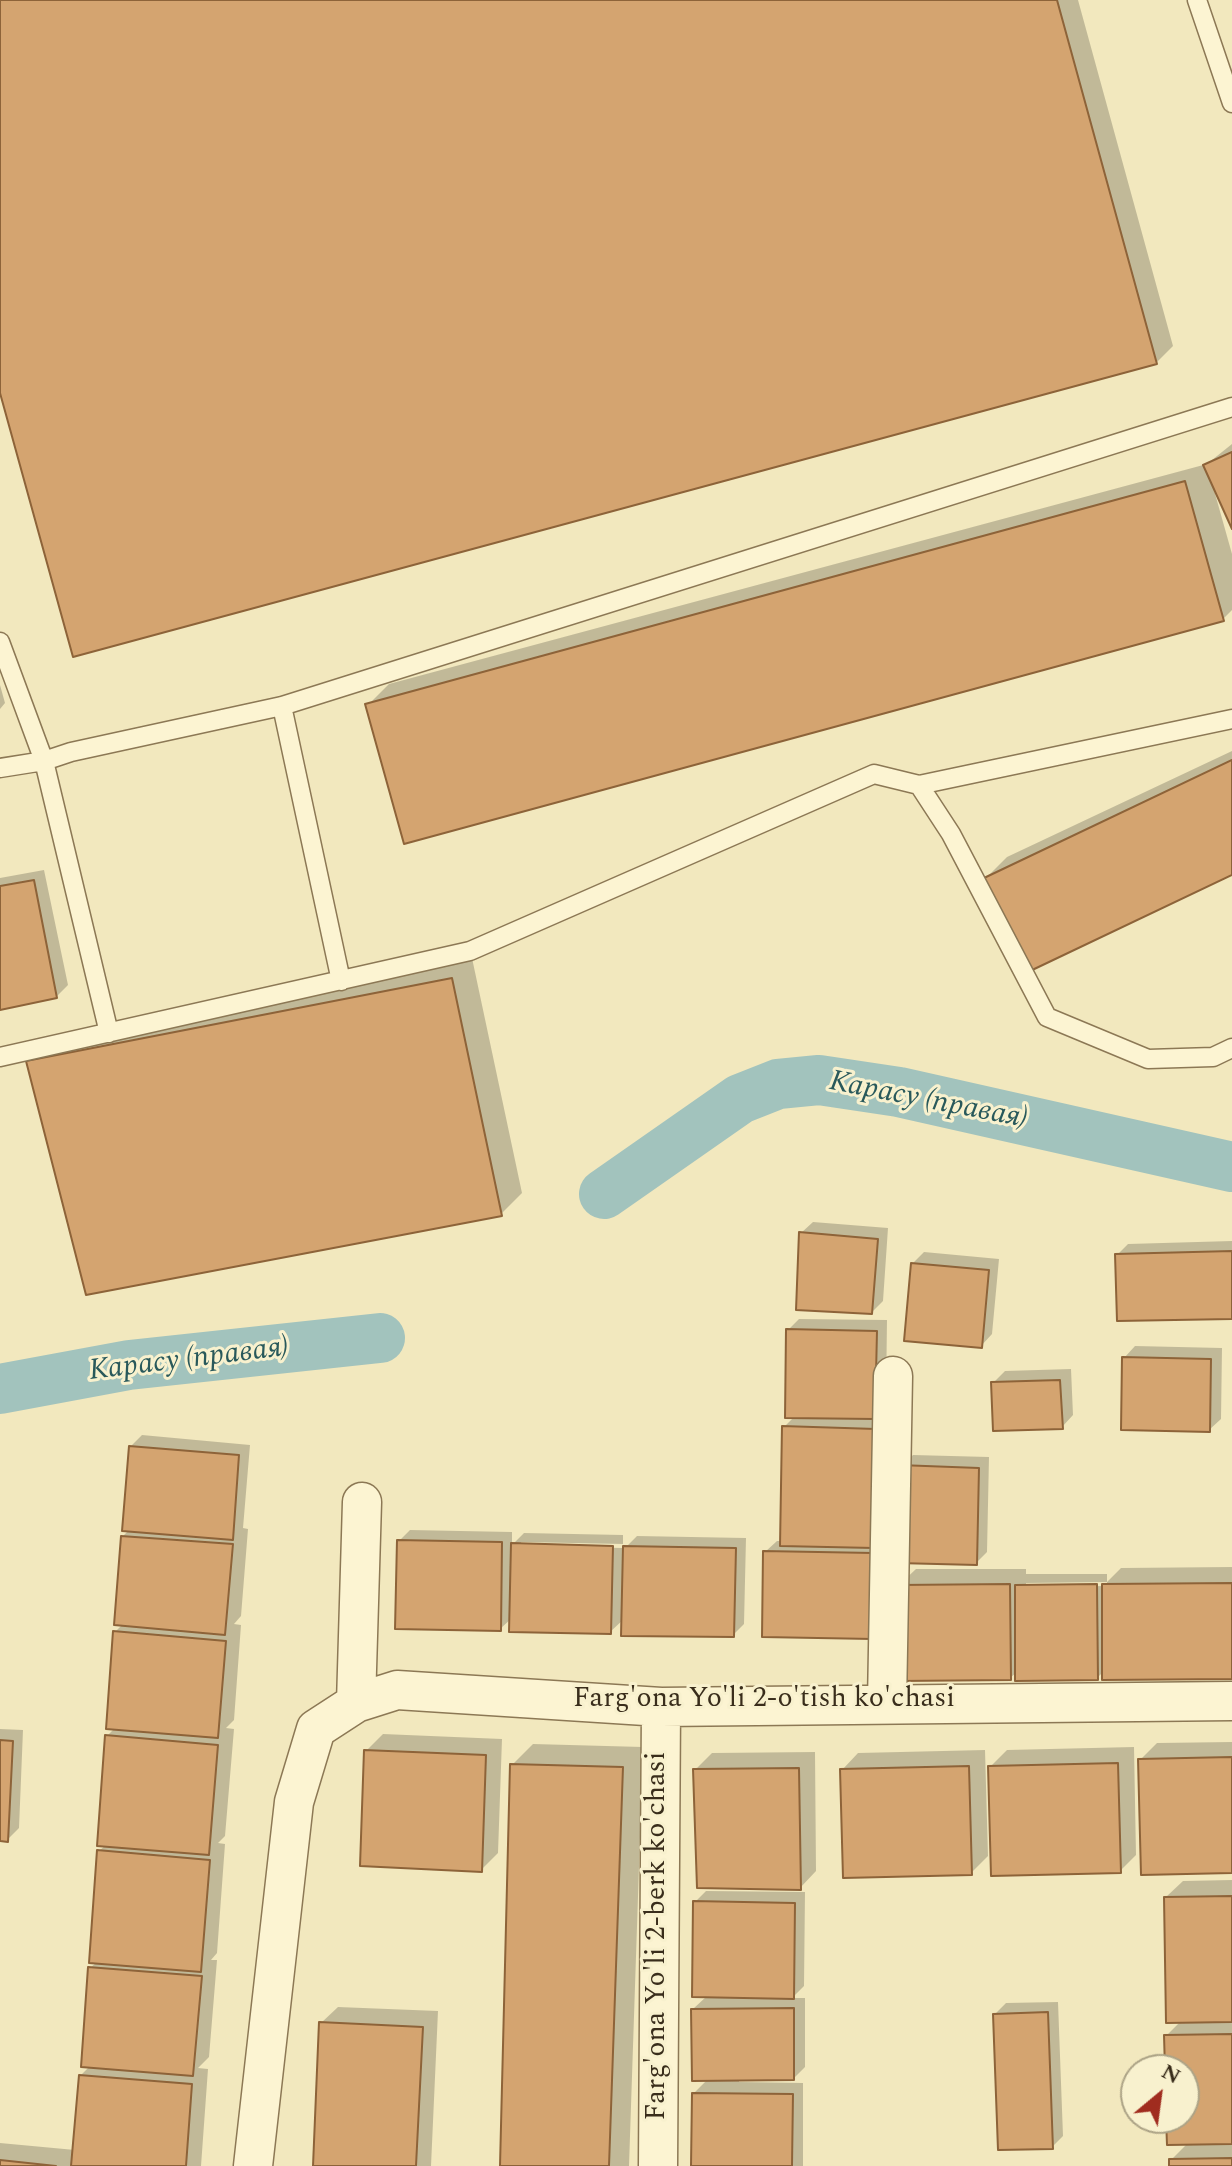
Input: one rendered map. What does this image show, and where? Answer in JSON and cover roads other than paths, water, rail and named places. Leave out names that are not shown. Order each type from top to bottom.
[{"type":"street","points":[[887,1703],[893,1376]]},
{"type":"street","points":[[356,1703],[362,1502]]},
{"type":"street","name":"Farg'ona Yo'li 2-o'tish ko'chasi","points":[[253,2166],[294,1802],[316,1729],[356,1703],[397,1690],[661,1707],[1232,1701]]},
{"type":"street","name":"Farg'ona Yo'li 2-berk ko'chasi","points":[[658,2166],[661,1707]]},
{"type":"lane","points":[[1197,0],[1232,103]]},
{"type":"lane","points":[[0,768],[44,761],[71,752],[282,706],[1232,407]]},
{"type":"lane","points":[[0,642],[44,761],[109,1033]]},
{"type":"lane","points":[[282,706],[341,981]]},
{"type":"lane","points":[[0,1057],[470,951],[874,774],[919,785],[1232,719]]},
{"type":"lane","points":[[919,785],[951,834],[1047,1017],[1148,1059],[1213,1057],[1232,1048]]},
{"type":"waterway","name":"Карасу (правая)","points":[[604,1194],[740,1099],[778,1084],[819,1080],[899,1092],[1232,1167]]},
{"type":"waterway","name":"Карасу (правая)","points":[[0,1389],[129,1365],[380,1338]]}]
